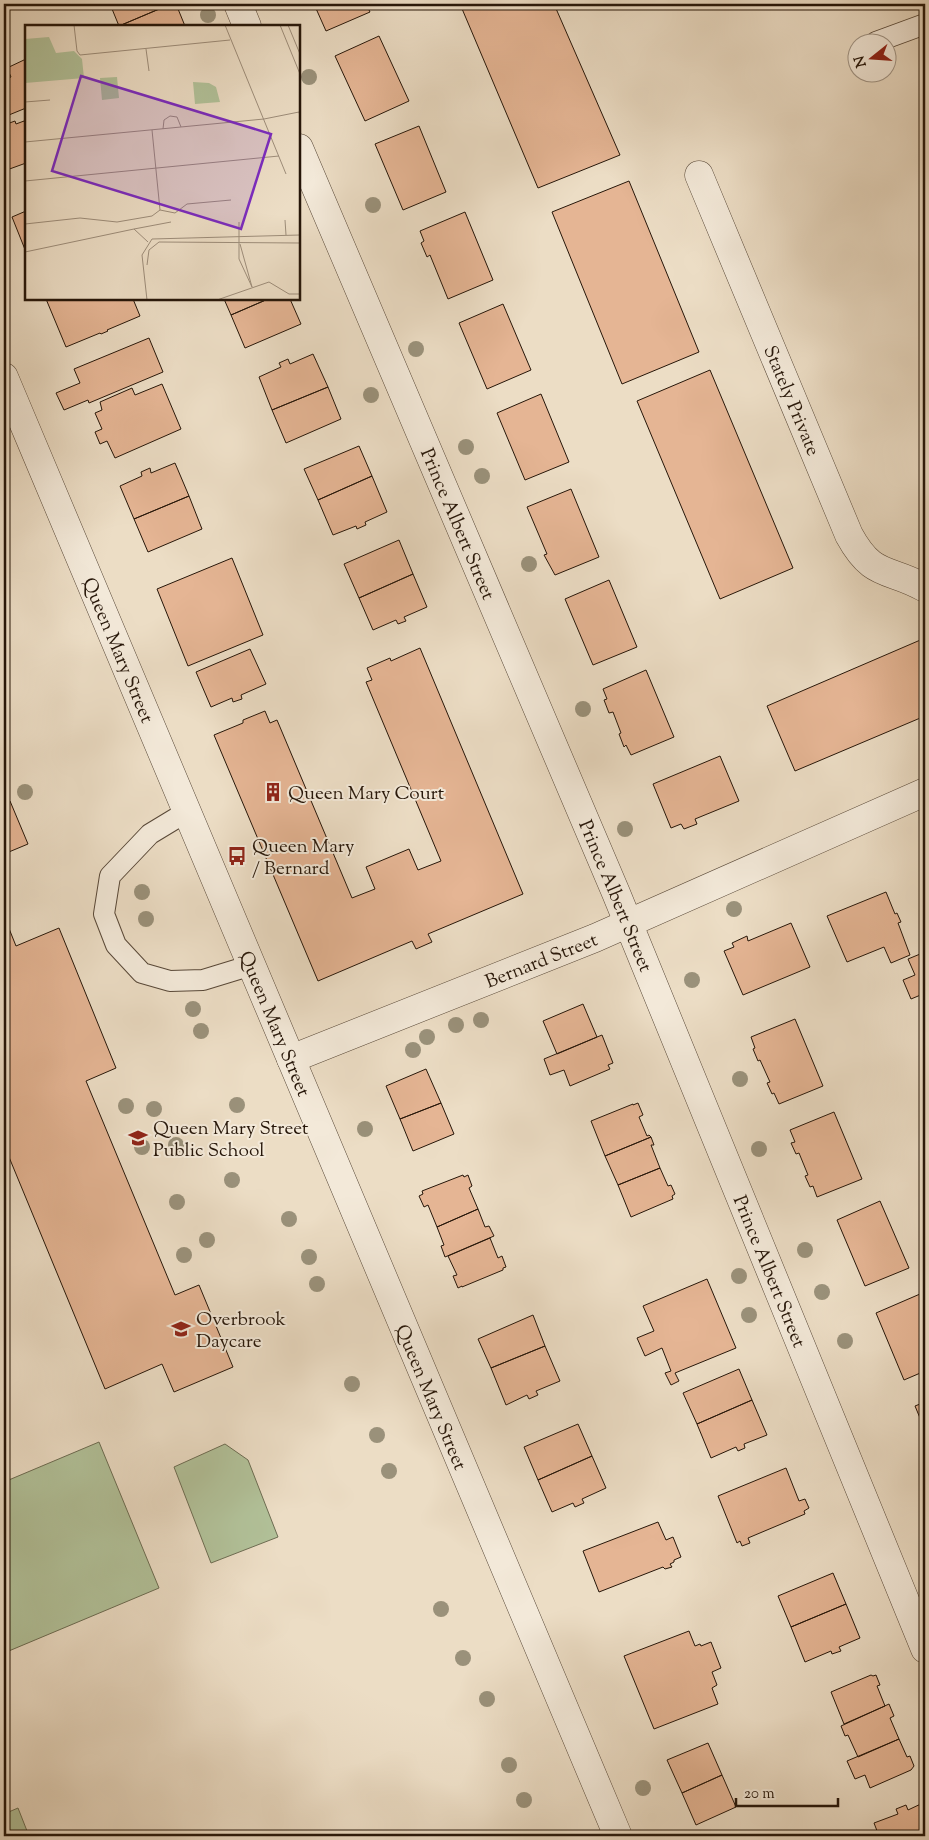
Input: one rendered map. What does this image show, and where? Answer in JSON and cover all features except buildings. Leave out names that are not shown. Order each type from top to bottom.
[{"type":"street","points":[[238,4],[247,25]]},
{"type":"street","name":"Prince Albert Street","points":[[300,150],[628,922],[925,1649]]},
{"type":"street","name":"Stately Private","points":[[699,175],[853,541],[863,558],[871,565],[925,588]]},
{"type":"street","name":"Queen Mary Street","points":[[4,377],[618,1836]]},
{"type":"street","name":"Bernard Street","points":[[291,1059],[579,944],[925,792]]},
{"type":"lane","points":[[896,35],[925,24]]},
{"type":"lane","points":[[188,811],[150,834],[110,876],[104,914],[116,944],[142,973],[170,982],[203,980],[252,965]]},
{"type":"green space","points":[[99,1442],[159,1588],[4,1653],[4,1482]]},
{"type":"green space","points":[[225,1444],[248,1460],[278,1537],[211,1563],[174,1467]]},
{"type":"green space","points":[[18,1808],[29,1836],[4,1836],[4,1814]]},
{"type":"place","name":"Queen Mary Court","points":[[273,792]]},
{"type":"place","name":"Queen Mary / Bernard","points":[[237,856]]},
{"type":"place","name":"Queen Mary Street Public School","points":[[138,1138]]},
{"type":"place","name":"Overbrook Daycare","points":[[181,1329]]}]
